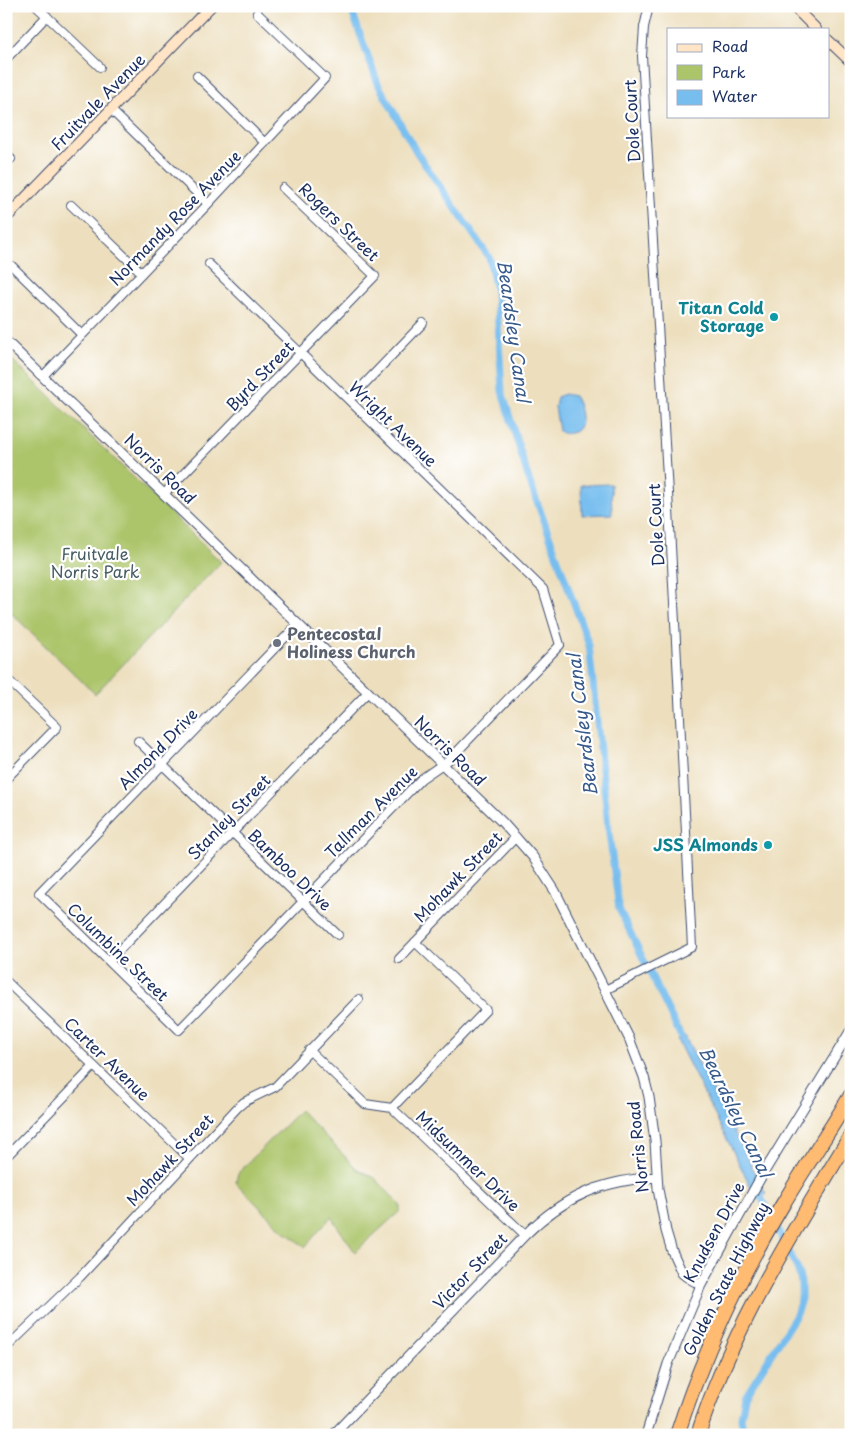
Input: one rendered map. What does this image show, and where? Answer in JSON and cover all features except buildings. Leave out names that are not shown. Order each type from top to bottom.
[{"type":"highway","name":"Golden State Highway","points":[[677,1435],[707,1353],[746,1270],[782,1204],[851,1095]]},
{"type":"highway","points":[[698,1435],[722,1370],[775,1262],[851,1135]]},
{"type":"main road","name":"Fruitvale Avenue","points":[[6,218],[211,6]]},
{"type":"main road","points":[[793,6],[815,28]]},
{"type":"main road","points":[[830,42],[851,62]]},
{"type":"main road","points":[[6,1427],[14,1435]]},
{"type":"street","points":[[36,6],[100,67]]},
{"type":"street","name":"Dole Court","points":[[605,990],[692,946],[670,527],[642,56],[644,27],[649,6]]},
{"type":"street","name":"Normandy Rose Avenue","points":[[42,376],[208,204],[325,78],[257,13]]},
{"type":"street","points":[[6,59],[47,16]]},
{"type":"street","points":[[197,76],[265,143]]},
{"type":"street","points":[[111,110],[208,204]]},
{"type":"street","name":"Rogers Street","points":[[283,188],[375,276]]},
{"type":"street","points":[[71,205],[142,273]]},
{"type":"street","name":"Wright Avenue","points":[[209,264],[543,589],[549,609]]},
{"type":"street","points":[[12,266],[82,334]]},
{"type":"street","name":"Byrd Street","points":[[164,494],[375,276]]},
{"type":"street","points":[[348,400],[423,323]]},
{"type":"street","name":"Norris Road","points":[[6,340],[443,765],[516,837],[533,857],[555,891],[629,1038],[644,1077],[652,1117],[661,1210],[672,1251],[682,1273],[701,1285]]},
{"type":"street","name":"Tallman Avenue","points":[[179,1030],[421,779],[443,765],[560,645],[549,609]]},
{"type":"street","name":"Almond Drive","points":[[38,893],[298,624]]},
{"type":"street","points":[[6,678],[57,727],[6,779]]},
{"type":"street","name":"Stanley Street","points":[[109,962],[368,692]]},
{"type":"street","name":"Bamboo Drive","points":[[138,741],[338,935]]},
{"type":"street","name":"Mohawk Street","points":[[399,959],[516,837]]},
{"type":"street","name":"Columbine Street","points":[[38,893],[179,1030]]},
{"type":"street","points":[[309,1050],[365,1104],[392,1108],[486,1010],[415,942]]},
{"type":"street","name":"Carter Avenue","points":[[6,980],[189,1158]]},
{"type":"street","name":"Mohawk Street","points":[[6,1348],[80,1277],[237,1108],[244,1102],[275,1087],[360,999]]},
{"type":"street","name":"Knudsen Drive","points":[[646,1435],[668,1364],[701,1285],[761,1177],[851,1030]]},
{"type":"street","points":[[6,1157],[94,1066]]},
{"type":"street","name":"Midsummer Drive","points":[[392,1108],[526,1235]]},
{"type":"street","name":"Victor Street","points":[[334,1435],[541,1220],[559,1206],[590,1190],[638,1178],[657,1177]]},
{"type":"green space","name":"Fruitvale Norris Park","points":[[6,354],[221,562],[95,694],[6,608]]},
{"type":"green space","points":[[300,1110],[357,1169],[375,1178],[400,1205],[400,1211],[355,1252],[331,1217],[305,1247],[281,1229],[237,1184],[238,1173]]},
{"type":"water","points":[[564,394],[574,396],[579,406],[581,418],[579,428],[567,434],[559,431],[555,407],[557,397]]},
{"type":"water","points":[[611,484],[612,514],[582,515],[581,485]]},
{"type":"water","points":[[685,1036],[766,1194],[757,1199],[677,1040]]},
{"type":"waterway","name":"Beardsley Canal","points":[[350,6],[378,84],[417,153],[489,257],[496,291],[502,391],[528,477],[589,645],[608,826],[619,909],[685,1045]]},
{"type":"waterway","name":"Beardsley Canal","points":[[744,1435],[741,1418],[745,1396],[796,1315],[801,1299],[801,1282],[797,1268],[757,1189]]},
{"type":"place","name":"Titan Cold Storage","points":[[774,317]]},
{"type":"place","name":"Pentecostal Holiness Church","points":[[277,643]]},
{"type":"place","name":"JSS Almonds","points":[[768,845]]}]
